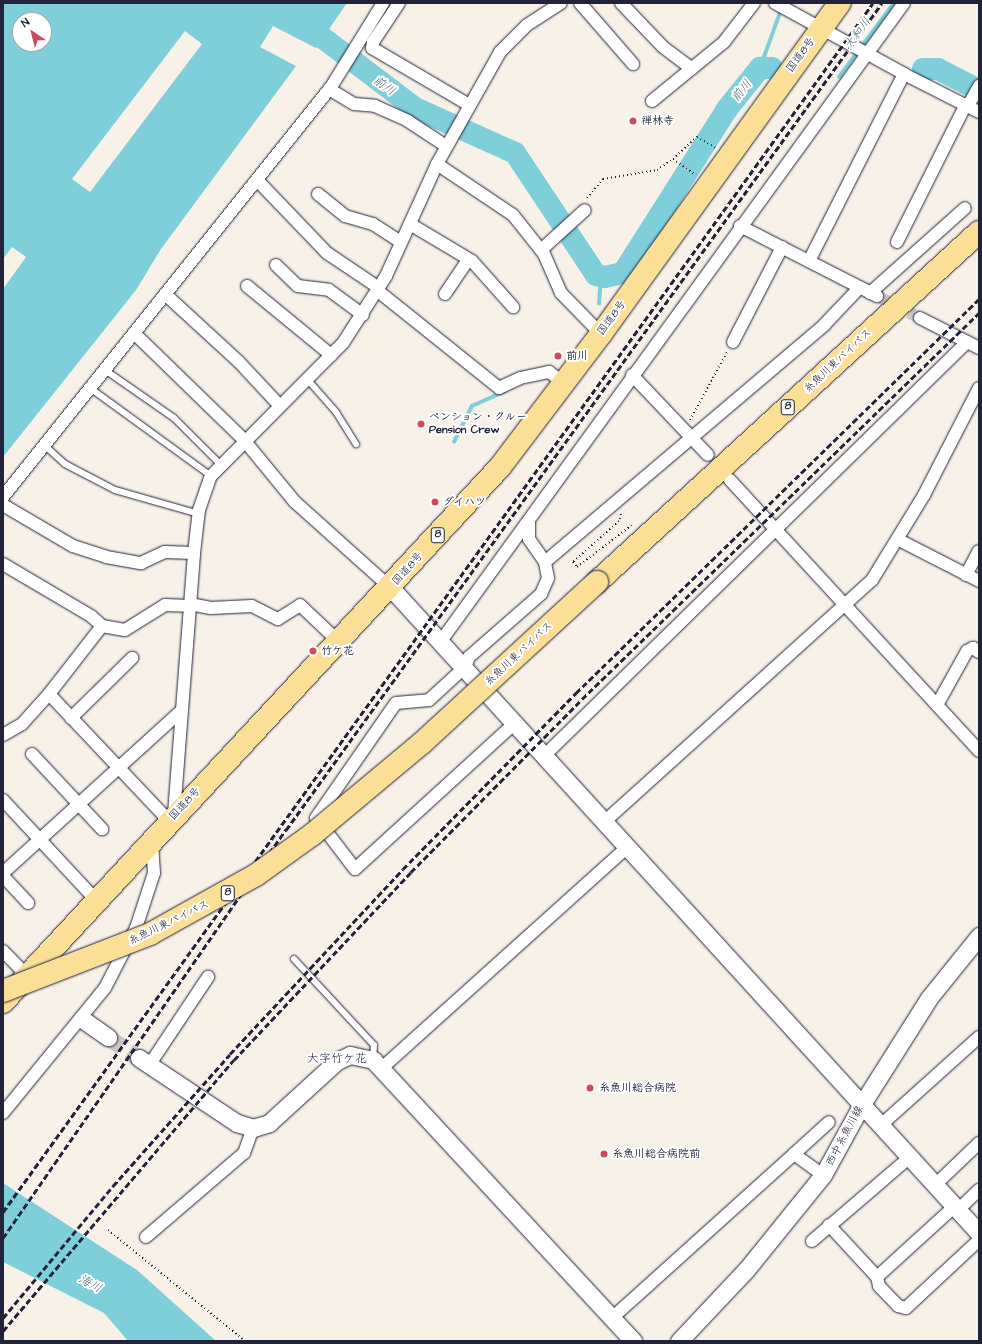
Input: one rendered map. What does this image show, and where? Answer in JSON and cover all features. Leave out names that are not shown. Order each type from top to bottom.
[{"type":"highway","name":"国道8号","points":[[3,1002],[172,818],[391,588],[500,467],[601,334],[821,27],[840,3]]},
{"type":"highway","name":"糸魚川東バイパス","points":[[3,991],[150,934],[256,875],[313,834],[422,743],[979,232]]},
{"type":"street","points":[[3,497],[330,88],[357,40],[383,3]]},
{"type":"street","points":[[399,3],[373,42],[372,48],[466,108]]},
{"type":"street","points":[[172,818],[198,514],[211,476],[244,440],[331,356],[363,315],[402,242],[448,142],[466,108],[500,52],[527,25],[561,3]]},
{"type":"street","points":[[580,3],[633,64]]},
{"type":"street","points":[[621,3],[663,47],[692,69]]},
{"type":"street","points":[[652,101],[724,42],[754,3]]},
{"type":"street","points":[[775,3],[821,27],[867,56],[979,112]]},
{"type":"street","points":[[442,641],[632,374],[867,56],[904,3]]},
{"type":"street","points":[[809,261],[904,74]]},
{"type":"street","points":[[897,242],[967,105],[979,86]]},
{"type":"street","points":[[330,88],[354,104],[375,106],[448,142]]},
{"type":"street","points":[[437,164],[513,215],[541,250],[561,293],[601,334]]},
{"type":"street","points":[[257,180],[327,253],[378,289],[499,388],[545,373],[564,383]]},
{"type":"street","points":[[318,194],[346,216],[372,224],[402,242]]},
{"type":"street","points":[[545,562],[688,434],[824,325],[869,292],[965,208]]},
{"type":"street","points":[[541,250],[585,210]]},
{"type":"street","points":[[410,224],[467,261],[472,261],[513,307]]},
{"type":"street","points":[[740,226],[869,292]]},
{"type":"street","points":[[733,342],[782,247]]},
{"type":"street","points":[[445,294],[467,261]]},
{"type":"street","points":[[276,265],[298,286],[329,290],[363,315]]},
{"type":"street","points":[[247,286],[331,356]]},
{"type":"street","points":[[166,294],[239,362],[280,406]]},
{"type":"street","points":[[920,318],[979,348]]},
{"type":"street","points":[[134,333],[244,440],[295,502],[391,588],[442,641],[516,722],[603,823],[979,1233]]},
{"type":"street","points":[[544,756],[774,529],[967,342]]},
{"type":"street","points":[[632,374],[708,455]]},
{"type":"street","points":[[603,823],[843,604],[872,580],[899,540],[974,411],[979,388]]},
{"type":"street","points":[[730,480],[979,751]]},
{"type":"street","points":[[3,504],[73,546],[106,557],[141,563],[165,552],[194,553]]},
{"type":"street","points":[[516,722],[355,869],[316,818],[396,703],[429,700],[465,667],[469,657],[541,594],[548,578],[545,562],[529,539],[529,519]]},
{"type":"street","points":[[899,540],[979,581]]},
{"type":"street","points":[[966,575],[979,551]]},
{"type":"street","points":[[3,564],[91,616],[102,626],[125,630],[165,605],[190,605],[211,608],[252,606],[278,620],[300,605],[339,642]]},
{"type":"street","points":[[3,735],[22,724],[49,694],[102,626]]},
{"type":"street","points":[[937,705],[967,651],[973,648],[979,652]]},
{"type":"street","points":[[71,718],[132,658]]},
{"type":"street","points":[[49,694],[118,768],[172,818]]},
{"type":"street","points":[[3,873],[181,711]]},
{"type":"street","points":[[32,754],[102,830]]},
{"type":"street","points":[[3,800],[96,900]]},
{"type":"street","points":[[3,1113],[82,1019],[104,988],[136,928],[154,873],[152,840]]},
{"type":"street","points":[[378,1064],[626,848]]},
{"type":"street","points":[[3,876],[28,903]]},
{"type":"street","name":"西中糸魚川線","points":[[679,1341],[746,1270],[823,1175],[862,1104],[929,998],[979,937]]},
{"type":"street","points":[[3,951],[27,976]]},
{"type":"street","points":[[208,977],[144,1061],[237,1123],[253,1128],[269,1124],[337,1060],[350,1055],[378,1064],[633,1341]]},
{"type":"street","points":[[82,1019],[108,1037]]},
{"type":"street","points":[[880,1125],[979,1036]]},
{"type":"street","points":[[612,1318],[829,1122]]},
{"type":"street","points":[[146,1237],[244,1152],[253,1128]]},
{"type":"street","points":[[935,1185],[979,1144]]},
{"type":"street","points":[[794,1154],[823,1175]]},
{"type":"street","points":[[812,1241],[863,1195],[872,1192],[910,1157]]},
{"type":"street","points":[[876,1278],[956,1208],[979,1190]]},
{"type":"street","points":[[828,1225],[876,1278],[898,1306],[906,1308],[979,1240]]},
{"type":"lane","points":[[105,370],[174,418],[221,465]]},
{"type":"lane","points":[[307,379],[336,412],[356,444]]},
{"type":"lane","points":[[90,388],[211,476]]},
{"type":"lane","points":[[44,445],[65,464],[115,490],[198,514]]},
{"type":"lane","points":[[294,959],[374,1045],[378,1064]]},
{"type":"path","points":[[585,210],[586,200],[603,179],[657,170],[673,159],[697,137],[718,149]]},
{"type":"path","points":[[673,159],[698,177]]},
{"type":"path","points":[[688,434],[733,342]]},
{"type":"path","points":[[623,509],[619,521],[573,562],[577,568],[635,523]]},
{"type":"path","points":[[108,1230],[245,1341]]},
{"type":"water","points":[[3,3],[347,3],[316,48],[273,26],[260,47],[296,66],[161,249],[136,290],[3,457]]},
{"type":"water","name":"海川","points":[[3,1183],[137,1270],[216,1341],[128,1341],[104,1313],[3,1262]]},
{"type":"pier","points":[[185,31],[202,44],[90,192],[72,179]]},
{"type":"pier","points":[[12,247],[26,257],[3,289],[3,259]]},
{"type":"waterway","name":"大和川","points":[[839,77],[894,3]]},
{"type":"waterway","points":[[760,68],[781,10]]},
{"type":"waterway","name":"前川","points":[[323,38],[415,108],[515,153],[596,275],[605,277],[623,273],[727,109],[760,68],[772,68]]},
{"type":"waterway","name":"前川","points":[[923,69],[938,69],[979,90]]},
{"type":"waterway","points":[[599,304],[601,276]]},
{"type":"waterway","points":[[454,442],[472,406],[505,391]]},
{"type":"tunnel","points":[[877,296],[920,318]]},
{"type":"tunnel","points":[[108,1037],[139,1058]]},
{"type":"railway","points":[[3,1212],[873,3]]},
{"type":"railway","points":[[3,1238],[286,830],[882,3]]},
{"type":"railway","points":[[3,1318],[113,1186],[230,1054],[403,869],[576,693],[979,299]]},
{"type":"railway","points":[[3,1331],[234,1060],[411,872],[582,699],[979,313]]},
{"type":"place","name":"禅林寺","points":[[633,121]]},
{"type":"place","name":"前川","points":[[558,356]]},
{"type":"place","name":"ペンション・クルー Pension Crew","points":[[421,424]]},
{"type":"place","name":"ダイハツ","points":[[435,502]]},
{"type":"place","name":"竹ケ花","points":[[313,651]]},
{"type":"place","name":"糸魚川総合病院","points":[[590,1088]]},
{"type":"place","name":"糸魚川総合病院前","points":[[604,1154]]},
{"type":"district","name":"大字竹ケ花","points":[[337,1059]]}]
